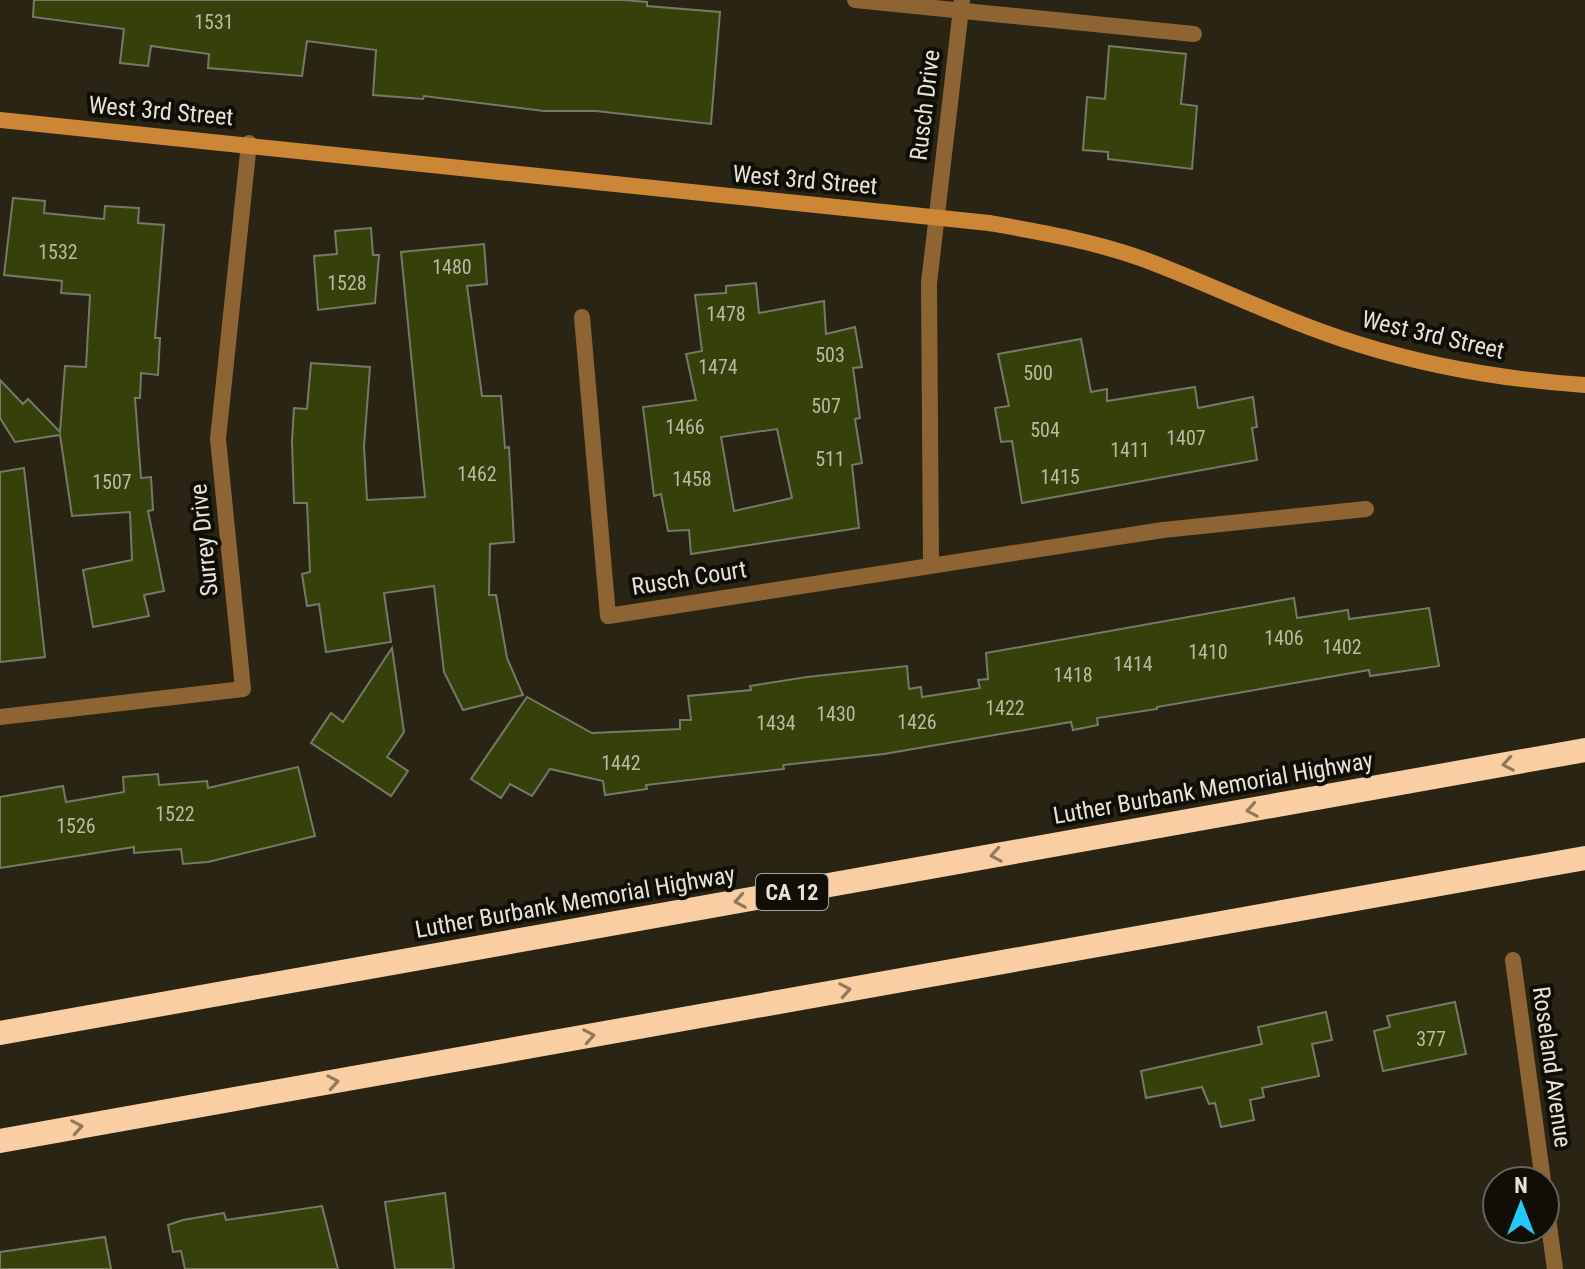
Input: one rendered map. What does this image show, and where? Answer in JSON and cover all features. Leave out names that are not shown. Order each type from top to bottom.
[{"type":"highway","name":"Luther Burbank Memorial Highway","points":[[0,1033],[1585,750]]},
{"type":"highway","points":[[0,1141],[1585,858]]},
{"type":"main road","name":"West 3rd Street","points":[[0,120],[249,143],[726,197],[935,215],[1030,230],[1128,254],[1317,330],[1403,357],[1498,376],[1585,385]]},
{"type":"street","points":[[855,0],[961,5],[1194,34]]},
{"type":"street","name":"Rusch Drive","points":[[935,215],[961,5]]},
{"type":"street","name":"Surrey Drive","points":[[0,717],[243,689],[218,439],[249,143]]},
{"type":"street","points":[[931,563],[929,283],[935,215]]},
{"type":"street","name":"Rusch Court","points":[[582,317],[608,616],[931,563],[1163,530],[1366,509]]},
{"type":"street","name":"Roseland Avenue","points":[[1513,960],[1541,1165]]},
{"type":"street","points":[[1552,1245],[1555,1269]]},
{"type":"building","points":[[34,0],[624,0],[647,2],[647,6],[720,12],[711,124],[596,111],[544,111],[424,96],[423,99],[373,95],[376,50],[307,41],[302,76],[208,68],[209,54],[151,46],[148,66],[120,63],[124,29],[33,17]]},
{"type":"building","points":[[1109,46],[1186,54],[1181,104],[1197,106],[1192,169],[1108,159],[1108,152],[1083,150],[1087,97],[1105,99]]},
{"type":"building","points":[[13,198],[45,201],[44,213],[104,219],[105,206],[139,208],[138,223],[164,225],[155,338],[160,338],[158,375],[141,373],[140,398],[135,398],[141,478],[151,477],[153,510],[148,511],[164,591],[144,595],[149,616],[93,627],[83,570],[132,560],[130,512],[72,516],[60,435],[15,442],[0,418],[0,380],[23,404],[28,399],[60,432],[65,366],[86,367],[90,295],[61,293],[62,281],[4,275]]},
{"type":"building","points":[[371,228],[373,255],[379,255],[375,303],[318,310],[314,256],[337,254],[335,231]]},
{"type":"building","points":[[484,244],[487,284],[467,286],[482,396],[501,396],[505,448],[509,447],[514,542],[490,544],[489,595],[496,595],[507,658],[523,695],[463,710],[444,672],[434,586],[384,593],[391,642],[326,652],[319,604],[307,606],[302,574],[310,572],[307,503],[294,503],[292,441],[294,408],[307,409],[311,363],[370,367],[364,446],[367,500],[425,497],[401,252]]},
{"type":"building","points":[[756,283],[759,313],[824,301],[826,334],[855,327],[862,367],[853,368],[860,418],[855,419],[862,463],[852,465],[859,528],[691,554],[689,530],[668,531],[661,494],[654,496],[643,407],[696,400],[686,354],[702,351],[695,295],[726,293],[726,286]],"holes":[[[777,429],[792,498],[734,511],[721,437]]]},
{"type":"building","points":[[1081,339],[1091,392],[1107,389],[1107,401],[1195,387],[1198,408],[1253,397],[1257,427],[1252,428],[1257,460],[1022,503],[1012,441],[1001,442],[995,408],[1009,406],[998,354]]},
{"type":"building","points":[[24,468],[45,657],[0,662],[0,472]]},
{"type":"building","points":[[1294,598],[1297,618],[1348,610],[1349,619],[1429,608],[1439,666],[1370,676],[1369,670],[1157,707],[1097,718],[1098,725],[1073,730],[1071,722],[884,754],[783,765],[784,769],[646,785],[647,789],[605,795],[603,781],[550,769],[532,796],[510,784],[501,798],[471,779],[527,697],[592,733],[680,729],[680,720],[691,720],[688,696],[751,690],[750,686],[807,677],[907,666],[909,689],[921,687],[922,697],[980,688],[978,680],[988,679],[986,653]]},
{"type":"building","points":[[392,648],[404,732],[387,757],[408,771],[391,796],[311,743],[331,713],[343,722]]},
{"type":"building","points":[[298,767],[315,836],[208,862],[183,864],[181,849],[134,853],[134,847],[0,868],[0,797],[63,786],[66,802],[124,792],[123,777],[158,774],[159,785],[207,781],[208,788]]},
{"type":"building","points":[[1455,1002],[1466,1054],[1383,1071],[1374,1031],[1390,1027],[1387,1016]]},
{"type":"building","points":[[1326,1012],[1332,1040],[1312,1044],[1319,1076],[1262,1088],[1264,1097],[1250,1100],[1254,1120],[1221,1127],[1215,1103],[1209,1104],[1202,1087],[1146,1098],[1141,1071],[1262,1044],[1258,1027]]},
{"type":"building","points":[[445,1193],[454,1269],[395,1269],[385,1202]]},
{"type":"building","points":[[322,1206],[338,1269],[185,1269],[181,1251],[173,1252],[168,1225],[183,1220],[224,1213],[226,1220]]},
{"type":"building","points":[[105,1237],[111,1269],[0,1269],[0,1252]]}]
